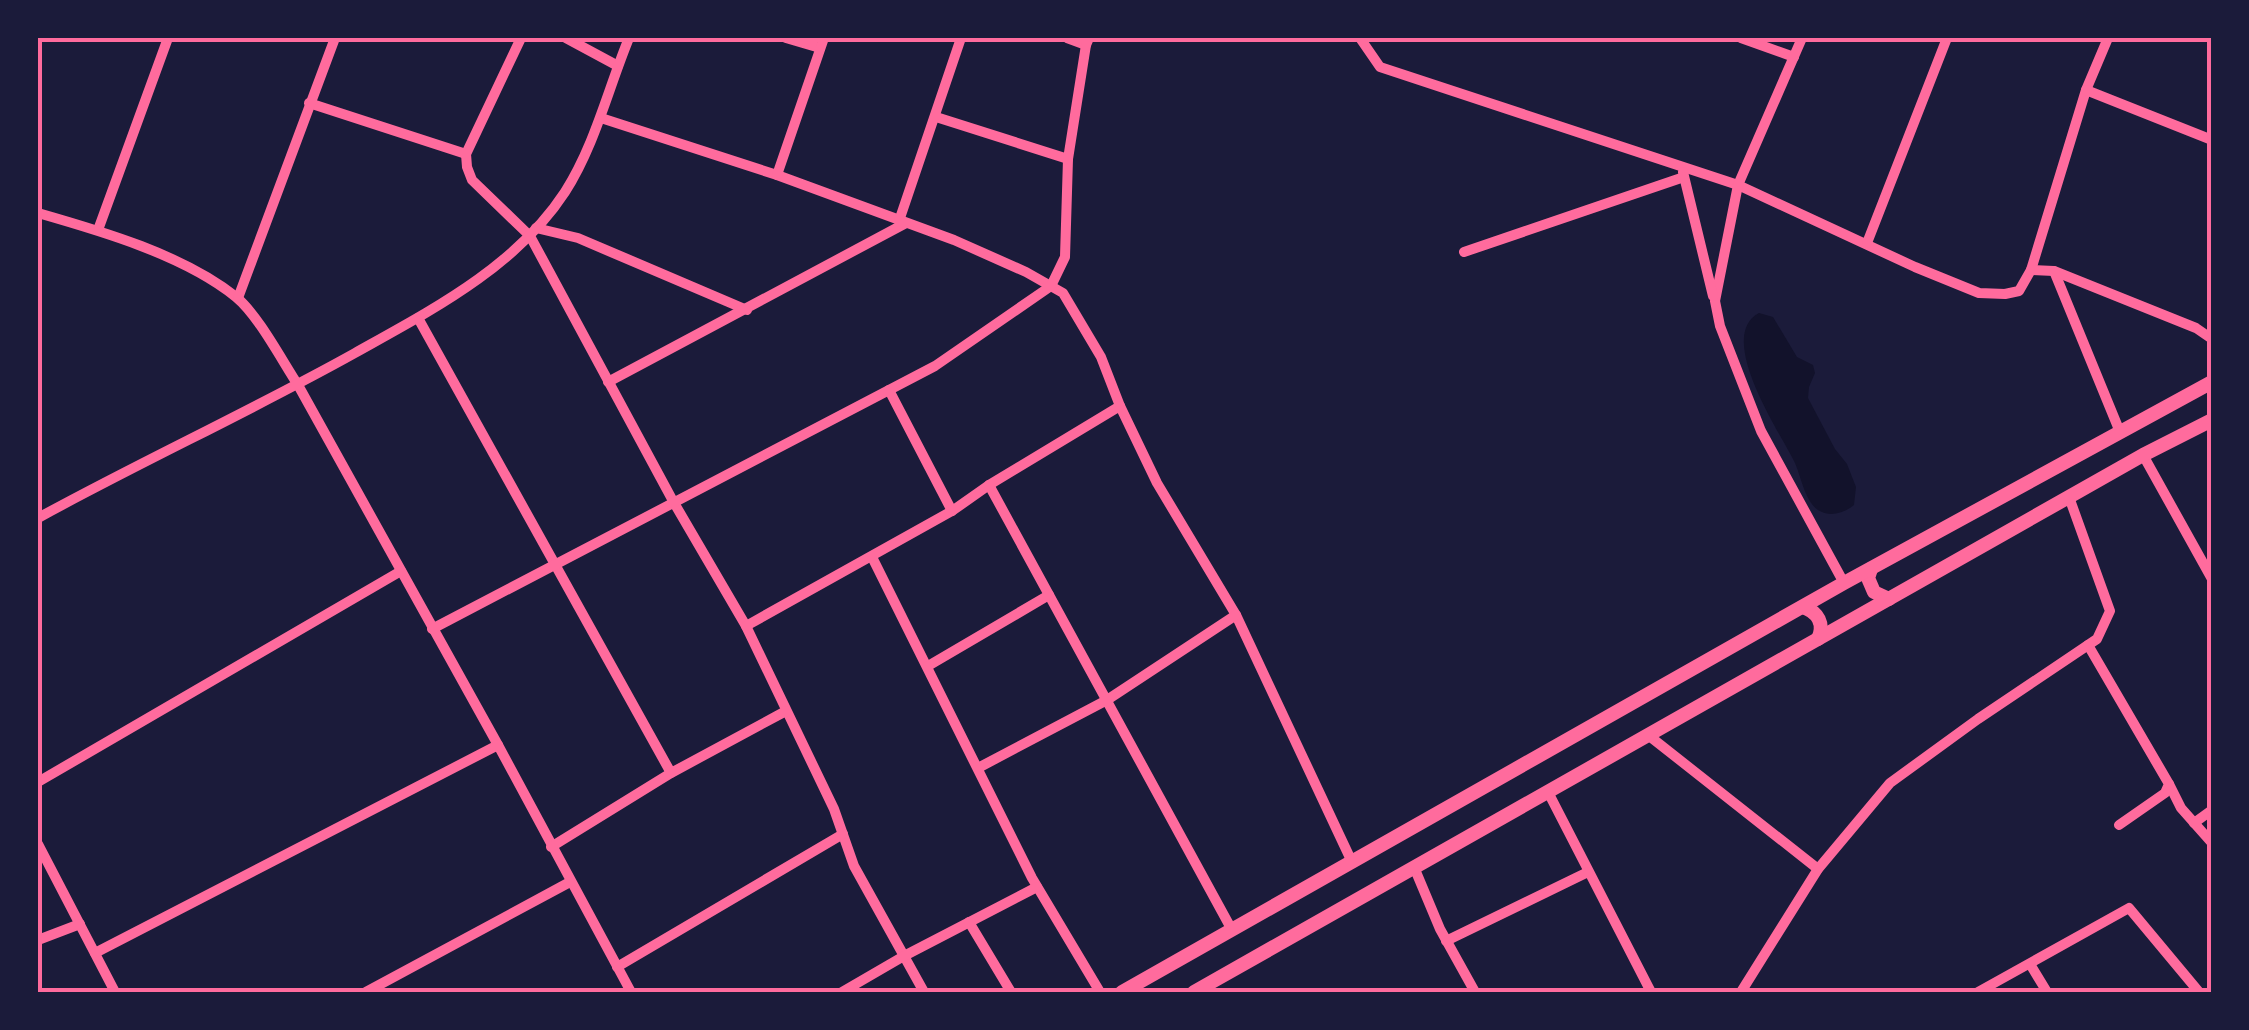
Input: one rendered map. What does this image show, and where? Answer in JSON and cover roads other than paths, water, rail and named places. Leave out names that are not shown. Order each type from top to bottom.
[{"type":"street","points":[[98,230],[168,38]]},
{"type":"street","points":[[238,298],[335,38]]},
{"type":"street","points":[[521,38],[466,154],[472,180],[533,232],[608,382],[746,626],[834,809],[854,866],[924,992]]},
{"type":"street","points":[[566,38],[618,66]]},
{"type":"street","points":[[38,518],[298,385],[471,285],[533,232],[565,191],[601,118],[630,38]]},
{"type":"street","points":[[777,175],[822,43],[786,38]]},
{"type":"street","points":[[608,382],[902,222],[961,38]]},
{"type":"street","points":[[432,628],[936,366],[1051,286],[1065,257],[1068,159],[1088,41],[1067,38]]},
{"type":"street","points":[[1360,38],[1380,67],[1683,171],[1738,185],[1979,293],[2006,294],[2019,291],[2031,270],[2086,90],[2108,38]]},
{"type":"street","points":[[1741,38],[1794,57]]},
{"type":"street","points":[[1715,301],[1738,185],[1802,38]]},
{"type":"street","points":[[1866,244],[1948,38]]},
{"type":"street","points":[[2086,90],[2212,140]]},
{"type":"street","points":[[309,103],[466,154]]},
{"type":"street","points":[[936,117],[1068,159]]},
{"type":"street","points":[[601,118],[777,175],[954,240],[1063,293],[1101,356],[1157,483],[1236,616],[1352,862]]},
{"type":"street","points":[[1464,252],[1683,171]]},
{"type":"street","points":[[1683,171],[1725,340],[1761,431],[1844,583]]},
{"type":"street","points":[[38,212],[98,230],[191,268],[238,298],[264,331],[298,385],[498,745],[631,992]]},
{"type":"street","points":[[533,232],[578,238],[746,310]]},
{"type":"street","points":[[2031,270],[2054,271],[2196,328],[2212,339]]},
{"type":"street","points":[[2054,271],[2120,432]]},
{"type":"street","points":[[418,318],[672,773]]},
{"type":"street","points":[[1122,992],[1870,568],[2212,382]]},
{"type":"street","points":[[889,390],[952,511]]},
{"type":"street","points":[[746,626],[952,511],[989,484],[1120,406]]},
{"type":"street","points":[[1194,992],[2212,420]]},
{"type":"street","points":[[2144,456],[2212,579]]},
{"type":"street","points":[[989,484],[1232,930]]},
{"type":"street","points":[[1740,992],[1818,869],[1890,783],[2098,639],[2110,611],[2069,498]]},
{"type":"street","points":[[872,557],[1037,886],[1100,992]]},
{"type":"street","points":[[1870,568],[1868,578],[1874,592],[1888,599]]},
{"type":"street","points":[[38,782],[401,571]]},
{"type":"street","points":[[928,666],[1049,595]]},
{"type":"street","points":[[1802,607],[1812,610],[1820,622],[1818,639]]},
{"type":"street","points":[[978,768],[1107,700],[1236,616]]},
{"type":"street","points":[[2088,645],[2181,808],[2212,843]]},
{"type":"street","points":[[552,847],[672,773],[786,712]]},
{"type":"street","points":[[1648,735],[1818,869]]},
{"type":"street","points":[[95,953],[498,745]]},
{"type":"street","points":[[2119,824],[2165,793],[2169,784]]},
{"type":"street","points":[[1548,792],[1650,992]]},
{"type":"street","points":[[2194,823],[2212,810]]},
{"type":"street","points":[[617,967],[843,834]]},
{"type":"street","points":[[38,844],[115,992]]},
{"type":"street","points":[[1414,867],[1446,941],[1475,992]]},
{"type":"street","points":[[1446,941],[1588,872]]},
{"type":"street","points":[[366,992],[570,882]]},
{"type":"street","points":[[842,992],[1037,886]]},
{"type":"street","points":[[1978,992],[2128,908],[2199,992]]},
{"type":"street","points":[[970,922],[1011,992]]},
{"type":"street","points":[[38,940],[80,924]]},
{"type":"street","points":[[2030,964],[2047,992]]}]
